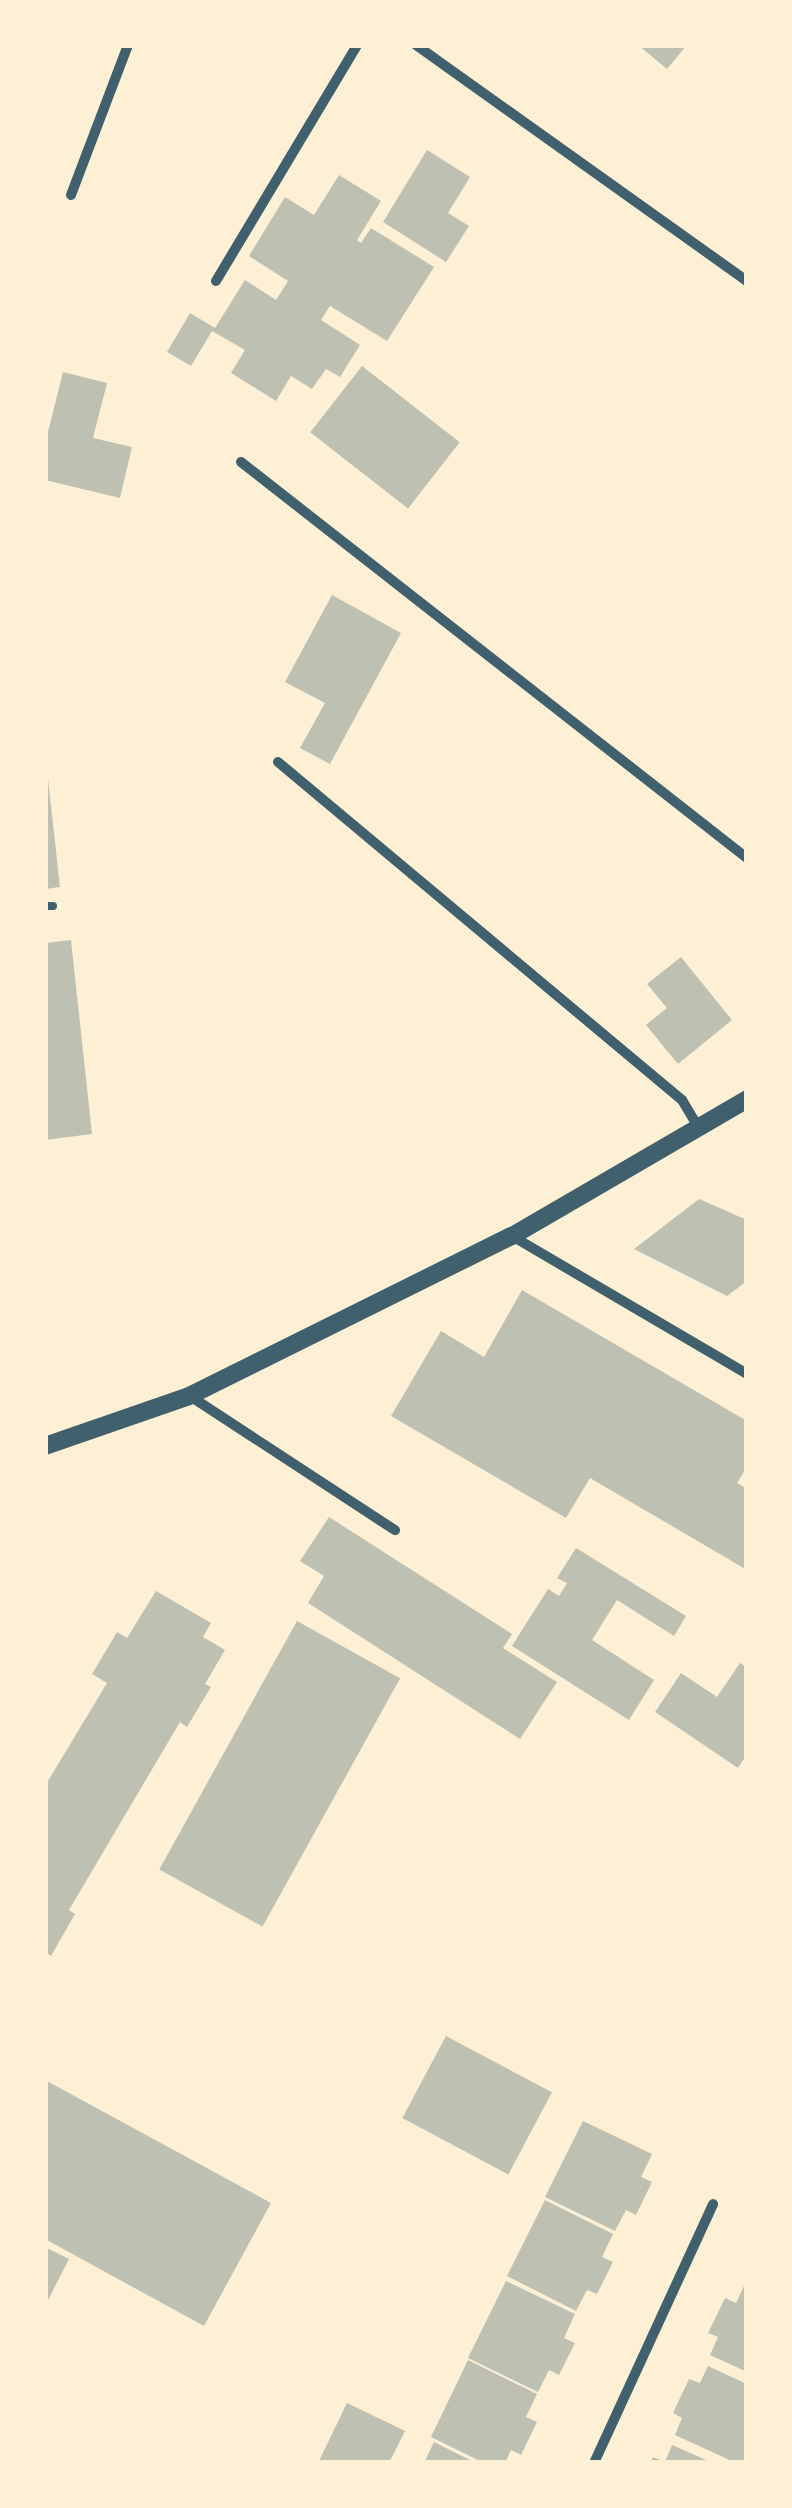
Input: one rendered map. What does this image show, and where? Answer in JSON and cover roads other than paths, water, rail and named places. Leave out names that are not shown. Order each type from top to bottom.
[{"type":"street","points":[[71,195],[128,45]]},
{"type":"street","points":[[216,281],[357,45]]},
{"type":"street","points":[[416,45],[747,281]]},
{"type":"street","points":[[241,462],[747,858]]},
{"type":"street","points":[[278,762],[682,1100],[698,1127]]},
{"type":"street","points":[[45,1446],[189,1396],[512,1236],[747,1099]]},
{"type":"street","points":[[512,1236],[747,1374]]},
{"type":"street","points":[[189,1396],[395,1530]]},
{"type":"street","points":[[594,2463],[713,2204]]}]
